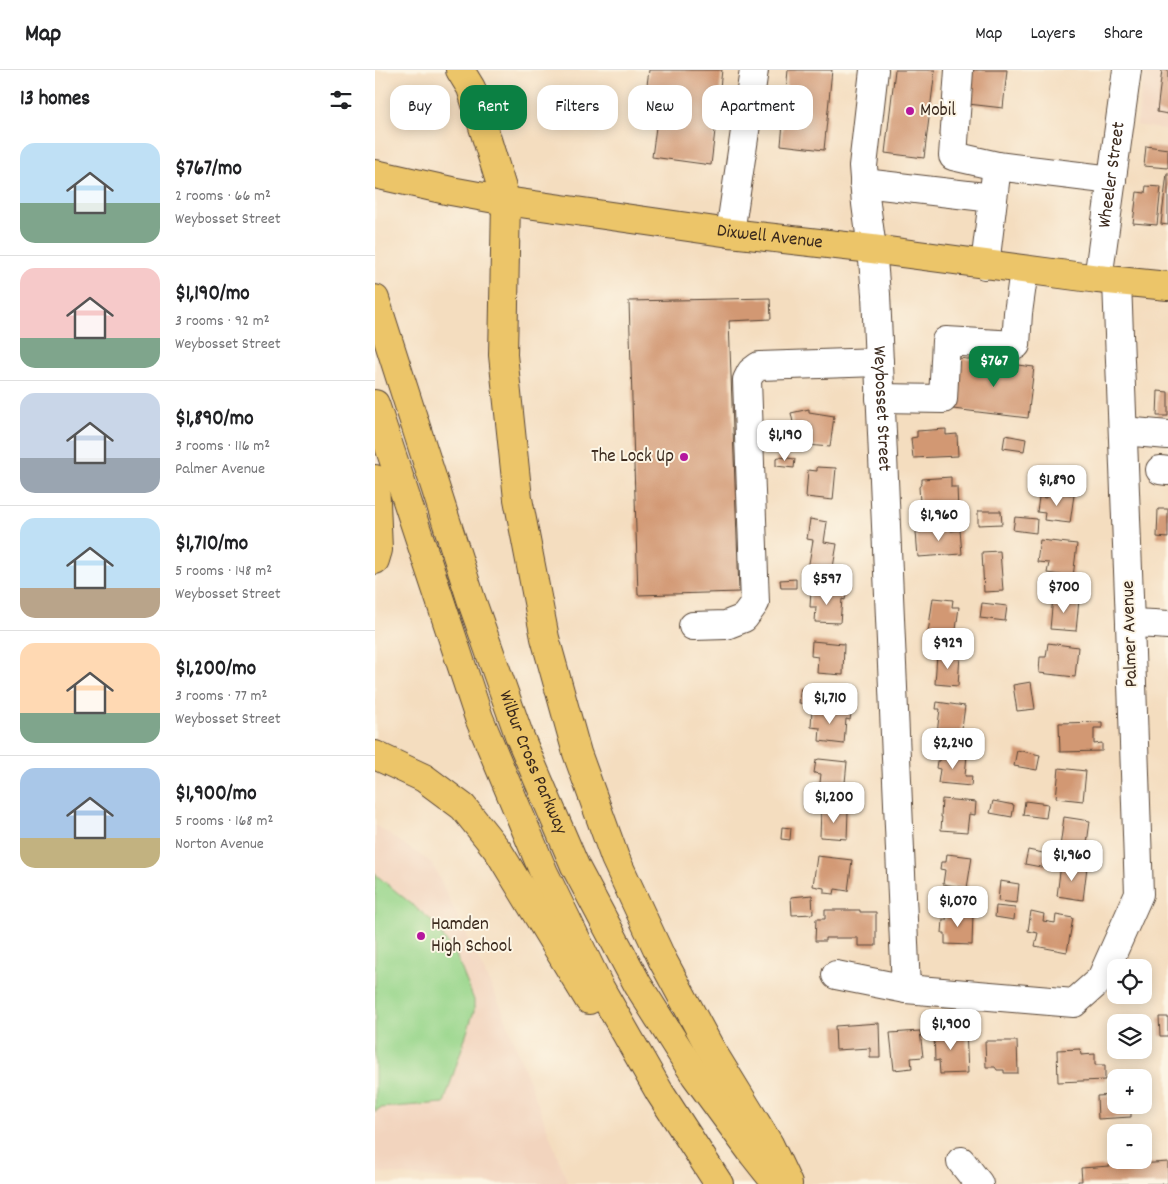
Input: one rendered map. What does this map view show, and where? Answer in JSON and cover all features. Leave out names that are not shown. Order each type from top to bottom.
[{"type":"main road","points":[[460,70],[471,88],[505,202],[503,355],[518,499],[545,638],[577,753],[615,858],[662,958],[709,1046],[769,1144],[788,1184]]},
{"type":"main road","name":"Dixwell Avenue","points":[[375,174],[505,202],[730,233],[1168,286]]},
{"type":"main road","name":"Wilbur Cross Parkway","points":[[375,299],[487,645],[519,735],[575,866],[638,985],[695,1075],[777,1184]]},
{"type":"main road","name":"Wilbur Cross Parkway","points":[[375,404],[479,718],[548,882],[599,986],[660,1094],[719,1184]]},
{"type":"main road","points":[[375,479],[378,550],[375,560]]},
{"type":"main road","points":[[375,754],[424,778],[463,808],[499,852],[617,1047],[660,1094]]},
{"type":"street","points":[[730,233],[754,70]]},
{"type":"street","name":"Weybosset Street","points":[[873,70],[863,166],[876,294],[906,989]]},
{"type":"street","points":[[959,70],[953,156],[997,166],[1112,180]]},
{"type":"street","name":"Wheeler Street","points":[[1108,280],[1112,180],[1127,70]]},
{"type":"street","points":[[985,265],[997,166]]},
{"type":"street","points":[[864,183],[993,198]]},
{"type":"street","points":[[880,398],[943,399],[946,341],[1016,345],[1018,313],[1025,270]]},
{"type":"street","name":"Palmer Avenue","points":[[906,989],[1075,1003],[1101,979],[1139,894],[1123,431],[1108,280]]},
{"type":"street","points":[[693,626],[726,625],[744,618],[755,603],[747,380],[751,372],[759,366],[879,362]]},
{"type":"street","points":[[1123,431],[1168,434]]},
{"type":"street","points":[[1130,623],[1168,625]]},
{"type":"street","points":[[836,975],[906,989]]},
{"type":"street","points":[[961,1161],[979,1184]]},
{"type":"shaded area","points":[[1144,70],[1168,70],[1168,130],[1137,125]]},
{"type":"shaded area","name":"Hamden High School","points":[[375,825],[432,863],[502,1009],[568,1184],[495,1184],[375,1172]]},
{"type":"green space","points":[[375,874],[431,920],[456,955],[474,1000],[474,1011],[444,1103],[380,1108],[375,1112]]},
{"type":"building","points":[[649,70],[722,70],[720,85],[702,85],[702,130],[715,130],[711,165],[652,157],[656,130],[692,130],[692,85],[647,85]]},
{"type":"building","points":[[788,70],[832,70],[824,150],[781,145],[782,130],[813,130],[813,85],[787,85]]},
{"type":"building","name":"Mobil","points":[[895,70],[935,70],[924,158],[885,153]]},
{"type":"building","points":[[971,70],[1007,70],[1003,108],[968,104]]},
{"type":"building","points":[[1162,70],[1168,70],[1168,114],[1157,112]]},
{"type":"building","points":[[1146,146],[1168,149],[1168,168],[1144,166]]},
{"type":"building","points":[[1168,173],[1168,225],[1161,224]]},
{"type":"building","points":[[1146,186],[1161,187],[1157,225],[1133,223],[1137,192],[1145,193]]},
{"type":"building","name":"The Lock Up","points":[[770,298],[771,319],[729,321],[739,592],[638,595],[629,301]]},
{"type":"building","points":[[959,358],[1034,367],[1028,418],[953,409]]},
{"type":"building","points":[[1158,391],[1168,392],[1168,416],[1157,416]]},
{"type":"building","points":[[809,409],[809,412],[834,416],[830,447],[807,445],[809,424],[806,426],[806,429],[800,430],[798,427],[794,427],[791,413]]},
{"type":"building","points":[[946,429],[946,435],[957,434],[958,456],[913,458],[911,438],[917,437],[917,431]]},
{"type":"building","points":[[1005,435],[1026,439],[1024,451],[1003,448]]},
{"type":"building","points":[[776,458],[795,459],[794,468],[776,466]]},
{"type":"building","points":[[817,467],[836,468],[833,500],[806,497],[808,470],[817,471]]},
{"type":"building","points":[[951,477],[951,487],[957,487],[958,509],[924,511],[923,501],[920,502],[919,487],[922,479]]},
{"type":"building","points":[[1047,491],[1074,495],[1070,523],[1044,520],[1045,513],[1037,512],[1039,497],[1047,498]]},
{"type":"building","points":[[1158,509],[1168,509],[1168,538],[1157,537]]},
{"type":"building","points":[[978,511],[1001,511],[1002,524],[978,525]]},
{"type":"building","points":[[1015,517],[1037,519],[1036,533],[1013,530]]},
{"type":"building","points":[[810,519],[827,522],[824,542],[837,544],[832,573],[808,569],[813,540],[807,539]]},
{"type":"building","points":[[951,527],[951,531],[960,530],[962,554],[918,557],[916,532],[921,532],[921,529]]},
{"type":"building","points":[[1040,540],[1077,544],[1073,577],[1047,573],[1049,563],[1037,562]]},
{"type":"building","points":[[1000,551],[1003,591],[984,592],[982,552]]},
{"type":"building","points":[[796,579],[796,588],[781,588],[780,580]]},
{"type":"building","points":[[811,590],[846,593],[845,600],[842,599],[840,623],[815,622],[816,607],[810,607]]},
{"type":"building","points":[[1053,597],[1079,600],[1076,631],[1050,629]]},
{"type":"building","points":[[933,598],[953,600],[952,607],[959,607],[955,637],[928,633]]},
{"type":"building","points":[[982,603],[1007,606],[1005,621],[980,618]]},
{"type":"building","points":[[812,641],[844,644],[843,675],[817,673],[818,657],[811,656]]},
{"type":"building","points":[[1048,643],[1078,647],[1075,677],[1039,673],[1040,657],[1046,657]]},
{"type":"building","points":[[937,654],[960,655],[958,686],[935,684]]},
{"type":"building","points":[[1031,682],[1035,709],[1017,711],[1013,685]]},
{"type":"building","points":[[801,688],[825,690],[824,706],[799,703]]},
{"type":"building","points":[[937,702],[965,706],[961,736],[937,733],[940,709],[936,709]]},
{"type":"building","points":[[812,709],[851,713],[850,720],[846,719],[844,744],[819,741],[820,728],[811,727]]},
{"type":"building","points":[[1102,722],[1102,728],[1094,728],[1094,744],[1102,743],[1102,751],[1060,752],[1059,723]]},
{"type":"building","points":[[1017,750],[1040,755],[1037,770],[1014,766]]},
{"type":"building","points":[[941,753],[967,755],[965,776],[972,776],[971,786],[938,783],[940,769],[936,768],[937,761],[940,761]]},
{"type":"building","points":[[816,760],[847,762],[844,793],[819,791],[821,774],[814,773]]},
{"type":"building","points":[[1059,768],[1086,771],[1083,801],[1056,798]]},
{"type":"building","points":[[942,799],[976,802],[975,815],[969,814],[967,832],[941,830]]},
{"type":"building","points":[[993,801],[1014,805],[1012,817],[990,813]]},
{"type":"building","points":[[1025,801],[1048,804],[1046,818],[1023,815]]},
{"type":"building","points":[[821,809],[848,811],[847,839],[820,837]]},
{"type":"building","points":[[1064,817],[1090,821],[1086,851],[1060,847]]},
{"type":"building","points":[[782,827],[791,828],[790,840],[781,839]]},
{"type":"building","points":[[1028,850],[1048,854],[1046,868],[1025,864]]},
{"type":"building","points":[[947,854],[972,857],[967,888],[943,884],[945,870],[940,869],[941,862],[946,862]]},
{"type":"building","points":[[817,856],[852,860],[848,891],[835,889],[834,894],[824,893],[824,888],[813,886]]},
{"type":"building","points":[[1061,864],[1087,867],[1083,900],[1057,896]]},
{"type":"building","points":[[1000,881],[1019,884],[1017,903],[998,901]]},
{"type":"building","points":[[812,895],[813,914],[792,915],[791,897]]},
{"type":"building","points":[[996,906],[1015,908],[1014,920],[995,917]]},
{"type":"building","points":[[825,910],[876,912],[876,946],[858,946],[858,938],[825,938],[825,941],[815,941],[816,919],[825,919]]},
{"type":"building","points":[[947,910],[973,912],[972,945],[945,944],[945,933],[942,933],[943,920],[946,920]]},
{"type":"building","points":[[1031,911],[1044,914],[1043,921],[1055,923],[1056,915],[1073,918],[1067,952],[1035,946],[1038,933],[1028,931]]},
{"type":"building","points":[[1159,1017],[1168,1017],[1168,1036],[1160,1036]]},
{"type":"building","points":[[879,1023],[880,1058],[870,1058],[870,1048],[836,1050],[835,1026]]},
{"type":"building","points":[[966,1030],[968,1073],[940,1074],[939,1060],[935,1061],[934,1031]]},
{"type":"building","points":[[920,1031],[923,1057],[911,1058],[912,1068],[894,1070],[890,1033]]},
{"type":"building","points":[[985,1041],[1017,1041],[1018,1073],[1004,1073],[1004,1070],[997,1070],[995,1067],[986,1067]]},
{"type":"building","points":[[1080,1049],[1081,1055],[1095,1054],[1095,1065],[1105,1065],[1105,1080],[1058,1082],[1057,1050]]},
{"type":"building","points":[[1107,1095],[1107,1114],[1131,1114],[1131,1117],[1098,1119],[1097,1096]]},
{"type":"building","points":[[1168,1162],[1168,1184],[1078,1184],[1078,1181],[1082,1181],[1081,1168],[1107,1166],[1107,1169],[1152,1169],[1152,1163]]},
{"type":"place","name":"Mobil","points":[[910,111]]},
{"type":"place","name":"The Lock Up","points":[[684,457]]},
{"type":"place","name":"Hamden High School","points":[[421,936]]}]
